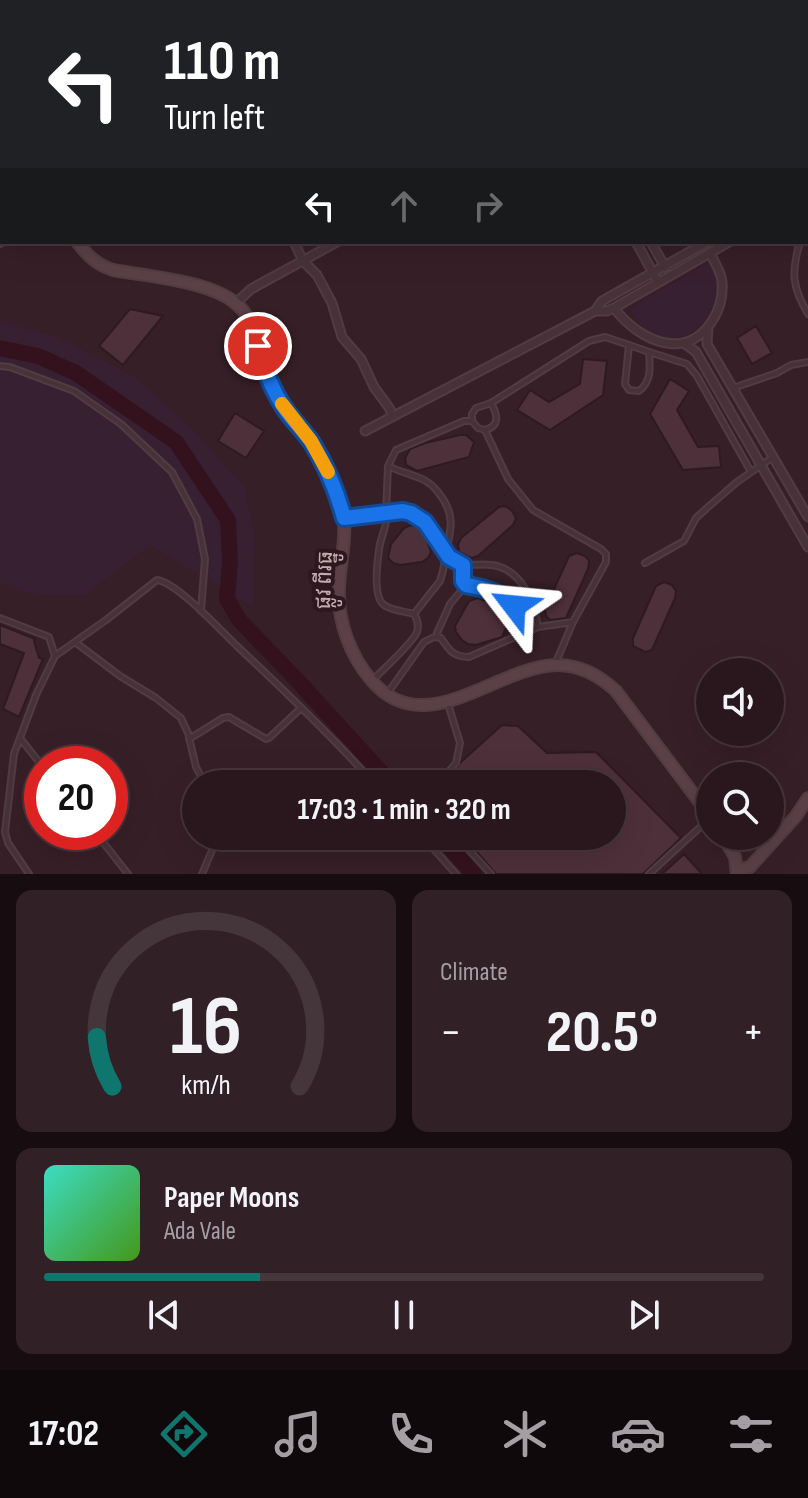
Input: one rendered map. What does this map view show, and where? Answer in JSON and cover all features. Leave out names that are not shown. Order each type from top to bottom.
[{"type":"main road","points":[[79,244],[99,265],[203,287],[217,291],[236,303]]},
{"type":"main road","name":"ផ្លូវ ពីរធ្នូ","points":[[236,303],[253,326],[263,366],[273,389],[286,411],[311,441],[337,494],[344,518],[340,616],[358,662],[386,695]]},
{"type":"main road","points":[[386,695],[402,703],[417,705],[447,702],[527,670],[554,665],[582,669],[605,680],[616,691],[696,798]]},
{"type":"main road","points":[[731,850],[737,872],[750,867],[808,798]]},
{"type":"street","points":[[295,244],[303,261],[326,290],[342,337],[361,359],[392,417]]},
{"type":"street","points":[[236,303],[251,289],[333,244]]},
{"type":"street","points":[[637,244],[658,282]]},
{"type":"street","points":[[652,244],[670,276]]},
{"type":"street","points":[[365,431],[595,311],[602,301],[703,244]]},
{"type":"street","points":[[595,311],[614,308],[726,244]]},
{"type":"street","points":[[614,308],[624,321],[649,338],[667,344],[697,339],[708,328],[720,307],[722,279],[710,254]]},
{"type":"street","points":[[708,328],[707,344],[808,517]]},
{"type":"street","points":[[684,343],[696,352],[808,547]]},
{"type":"lane","points":[[799,244],[793,278],[798,297],[808,314]]},
{"type":"lane","points":[[491,403],[498,416],[496,423],[485,430],[478,428],[472,421],[476,408],[491,403],[589,341],[605,337],[687,364],[697,376],[751,472]]},
{"type":"lane","points":[[629,345],[625,384],[629,390],[639,391],[647,385],[649,352]]},
{"type":"lane","points":[[733,388],[791,365],[808,362]]},
{"type":"lane","points":[[0,366],[74,391],[121,424],[172,472],[197,519],[205,559],[201,611]]},
{"type":"lane","points":[[372,681],[416,635],[418,619],[414,614],[387,608],[380,601],[377,589],[379,548],[386,526],[388,466],[396,450],[464,421],[472,421]]},
{"type":"lane","points":[[485,430],[508,479],[533,510],[606,554],[606,562],[573,622],[554,665]]},
{"type":"lane","points":[[645,563],[684,541],[696,518],[773,457]]},
{"type":"lane","points":[[388,466],[426,481],[442,497],[450,511],[452,526],[440,581],[414,614]]},
{"type":"lane","points":[[344,518],[403,511],[418,516],[454,561],[463,565],[504,568],[513,575],[533,601],[538,627]]},
{"type":"lane","points":[[463,565],[466,585],[491,590],[504,596],[514,606],[520,618],[521,633]]},
{"type":"lane","points":[[29,874],[2,831],[14,754],[36,695],[55,656],[157,580],[166,583],[201,611],[361,770]]},
{"type":"lane","points":[[466,585],[450,604],[437,633],[452,653],[459,657],[469,657],[538,627],[573,622]]},
{"type":"lane","points":[[0,618],[49,637],[55,656]]},
{"type":"lane","points":[[416,635],[424,642]]},
{"type":"lane","points":[[386,695],[424,642],[438,637]]},
{"type":"lane","points":[[75,642],[181,718],[198,770]]},
{"type":"lane","points":[[447,702],[460,743],[456,763],[450,770]]},
{"type":"lane","points":[[189,739],[229,717],[266,739],[301,708]]},
{"type":"lane","points":[[20,738],[26,746]]},
{"type":"lane","points":[[649,874],[696,830]]},
{"type":"lane","points":[[109,850],[128,874]]},
{"type":"lane","points":[[202,874],[212,850]]},
{"type":"lane","points":[[435,850],[456,874]]},
{"type":"lane","points":[[469,850],[491,874]]},
{"type":"shaded area","points":[[708,263],[716,281],[715,302],[705,320],[689,334],[669,338],[656,335],[641,324],[629,309]]},
{"type":"shaded area","points":[[0,321],[55,336],[135,377],[195,432],[245,488],[255,540],[253,607],[150,545],[85,595],[37,594],[0,584]]},
{"type":"building","points":[[130,309],[163,316],[123,365],[99,346]]},
{"type":"building","points":[[756,326],[772,353],[752,364],[737,338]]},
{"type":"building","points":[[583,359],[607,361],[603,395],[550,430],[517,410],[530,390],[549,402],[580,384]]},
{"type":"building","points":[[670,379],[689,391],[677,410],[698,447],[719,446],[721,467],[683,470],[650,414]]},
{"type":"building","points":[[235,413],[264,431],[246,458],[218,441]]},
{"type":"building","points":[[466,435],[474,442],[469,457],[417,471],[406,465],[405,458],[410,449]]},
{"type":"building","points":[[505,506],[514,514],[516,519],[513,525],[478,556],[471,558],[459,552],[461,538],[499,507]]},
{"type":"building","points":[[411,525],[424,532],[431,552],[422,562],[393,563],[388,558],[391,544],[404,528]]},
{"type":"building","points":[[577,553],[589,561],[588,569],[566,618],[550,620],[545,609],[569,556]]},
{"type":"building","points":[[664,582],[672,585],[676,591],[675,598],[652,650],[645,652],[633,646],[633,638],[656,586]]},
{"type":"building","points":[[478,598],[502,607],[507,626],[502,637],[476,645],[468,644],[456,632],[455,626],[469,601]]},
{"type":"building","points":[[0,625],[35,639],[39,658],[43,659],[19,717],[3,709],[24,653],[0,644]]},
{"type":"building","points":[[502,725],[518,726],[547,753],[596,752],[614,770],[455,770]]},
{"type":"building","points":[[626,782],[681,838],[643,874],[496,874],[475,850],[626,850]]},
{"type":"building","points":[[684,854],[702,874],[662,874]]},
{"type":"waterway","points":[[0,348],[38,356],[76,373],[176,442],[228,520],[230,562],[227,599],[240,621],[379,770]]},
{"type":"waterway","points":[[453,850],[474,874]]},
{"type":"slow traffic","points":[[282,404],[311,441],[328,472]]},
{"type":"route","points":[[258,346],[273,389],[286,411],[311,441],[326,468],[344,518],[403,511],[418,516],[449,557],[463,565],[466,585],[491,590],[504,596],[514,606]]}]
